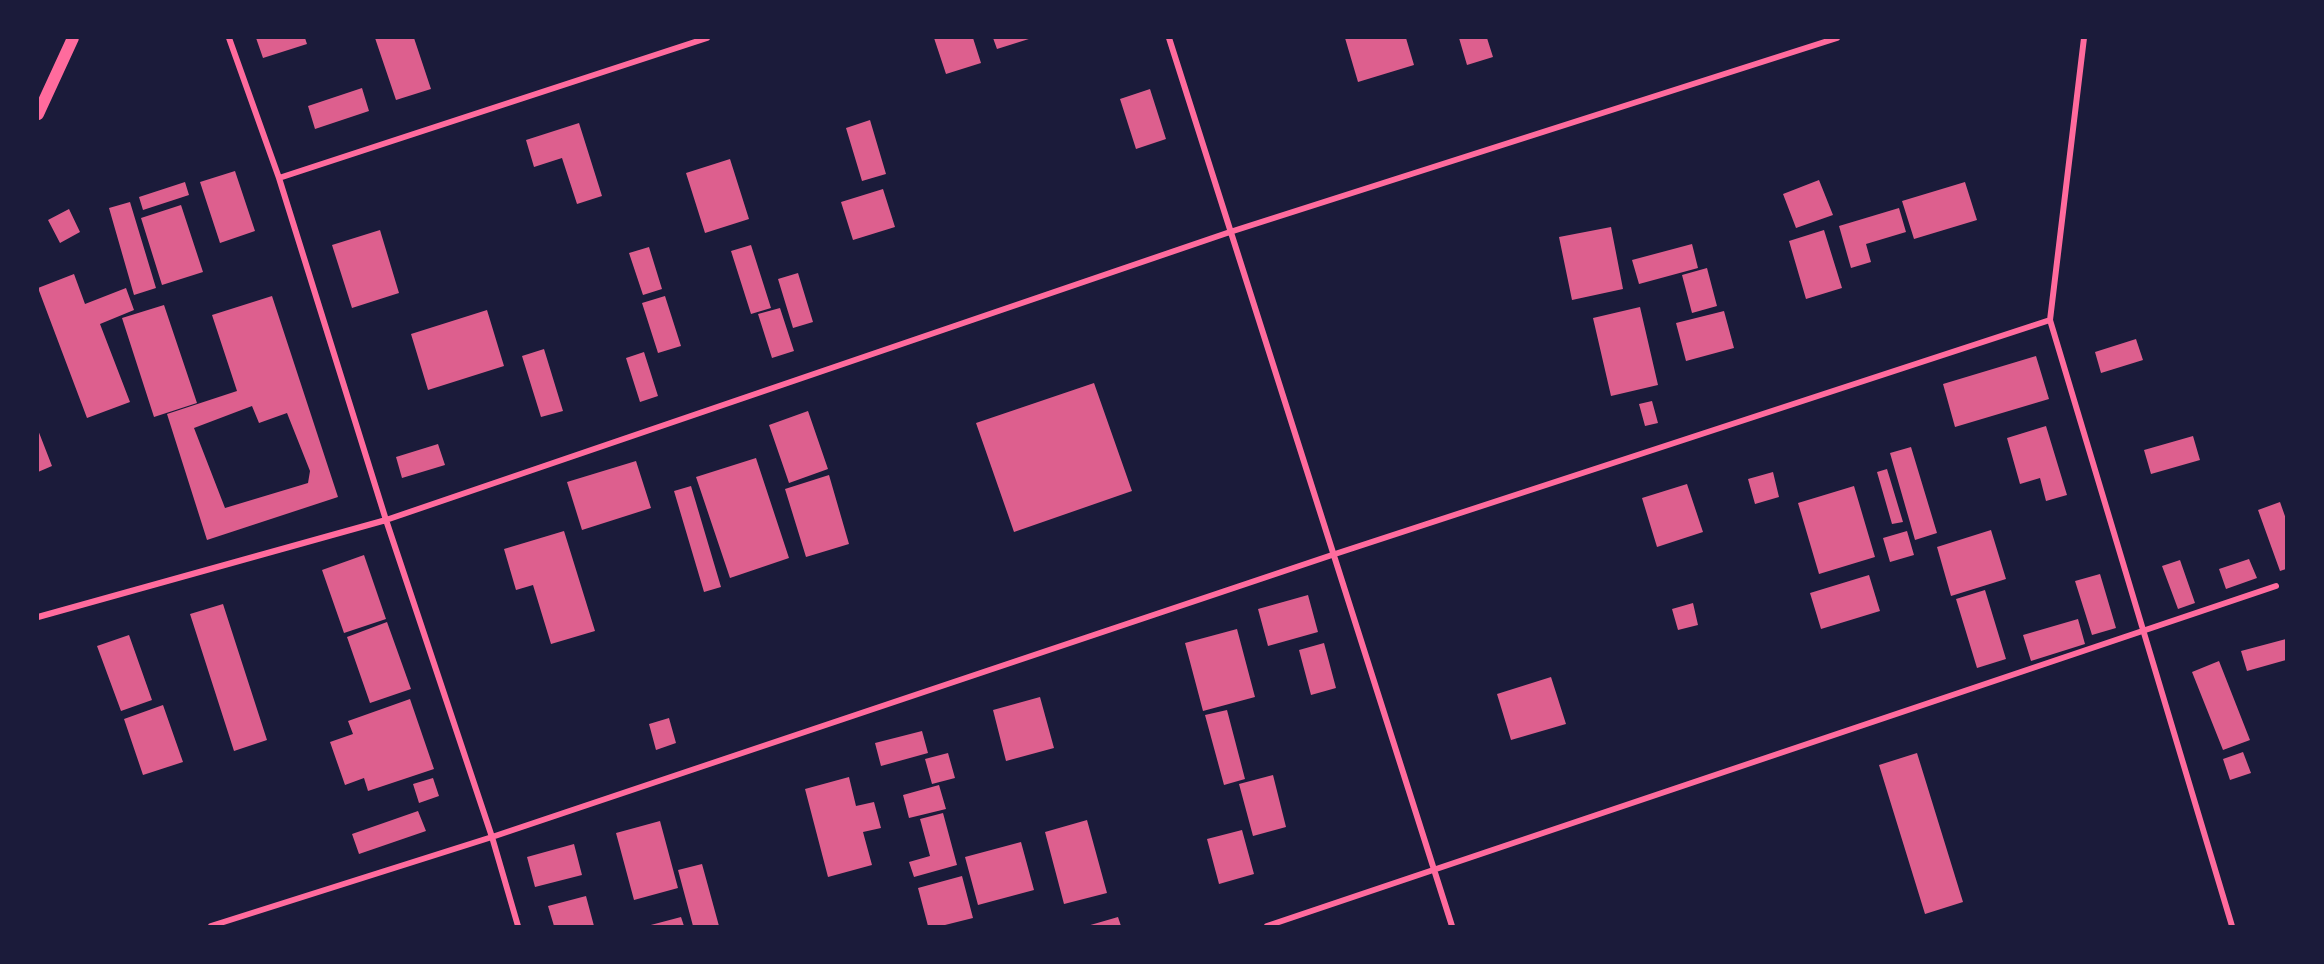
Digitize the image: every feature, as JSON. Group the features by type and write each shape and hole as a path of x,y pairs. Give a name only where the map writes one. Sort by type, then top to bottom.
{"main road":[{"path":"38,114 73,38"}],"street":[{"path":"229,38 279,178 386,520 492,837 518,927"},
{"path":"279,178 707,38"},
{"path":"1169,38 1452,927"},
{"path":"38,617 386,520 1230,232 1837,38"},
{"path":"2084,38 2050,320 2232,927"},
{"path":"210,927 492,837 1335,554 2050,320"},
{"path":"1267,927 2276,585"}],"building":[{"path":"256,38 305,38 307,44 263,58"},
{"path":"375,38 414,38 431,89 396,100"},
{"path":"934,38 973,38 981,63 946,74"},
{"path":"993,38 1032,38 997,49"},
{"path":"1345,38 1406,38 1414,65 1358,82"},
{"path":"1459,38 1487,38 1493,57 1467,65"},
{"path":"362,88 369,111 315,129 308,106"},
{"path":"1150,89 1166,139 1136,149 1120,99"},
{"path":"870,120 886,174 862,181 846,128"},
{"path":"579,123 602,196 577,204 562,158 534,167 526,140"},
{"path":"730,159 749,219 705,233 686,173"},
{"path":"235,171 255,231 220,243 200,182"},
{"path":"1819,180 1833,215 1796,228 1783,194"},
{"path":"185,182 189,195 143,210 139,197"},
{"path":"1965,182 1977,220 1914,239 1902,201"},
{"path":"883,189 895,227 853,240 841,202"},
{"path":"130,202 156,288 134,295 109,208"},
{"path":"181,205 203,272 162,285 141,218"},
{"path":"1899,208 1906,232 1866,244 1871,262 1851,268 1839,226"},
{"path":"69,209 80,232 60,243 48,220"},
{"path":"1611,227 1623,289 1572,300 1559,237"},
{"path":"380,230 399,293 352,308 332,245"},
{"path":"1824,230 1842,288 1806,299 1789,241"},
{"path":"1692,244 1698,268 1639,284 1632,260"},
{"path":"751,245 771,308 751,314 731,251"},
{"path":"649,247 662,289 643,295 629,253"},
{"path":"1707,268 1717,306 1692,313 1682,275"},
{"path":"798,273 813,322 793,328 778,279"},
{"path":"74,274 85,304 126,288 134,310 100,324 130,402 87,418 38,288"},
{"path":"272,296 338,497 207,540 167,414 237,391 212,315","holes":["252,406 259,423 287,413 310,471 308,483 225,508 194,428"]},
{"path":"665,296 681,346 658,353 642,303"},
{"path":"164,305 197,403 154,417 122,318"},
{"path":"1640,307 1658,385 1611,396 1593,318"},
{"path":"780,308 794,351 772,358 758,314"},
{"path":"487,310 504,366 428,390 411,334"},
{"path":"1724,311 1734,348 1686,361 1676,323"},
{"path":"2136,339 2143,360 2101,373 2095,352"},
{"path":"544,349 563,411 541,417 522,356"},
{"path":"644,352 658,396 640,402 626,358"},
{"path":"2036,356 2049,399 1955,427 1943,384"},
{"path":"1094,383 1132,491 1014,532 976,423"},
{"path":"1652,401 1658,423 1645,426 1639,404"},
{"path":"808,411 828,469 789,483 769,425"},
{"path":"2046,426 2067,495 2046,501 2040,478 2020,484 2007,438"},
{"path":"38,430 52,466 38,472"},
{"path":"2193,436 2200,460 2151,474 2144,450"},
{"path":"438,444 445,465 402,478 396,457"},
{"path":"1911,447 1937,533 1915,540 1890,453"},
{"path":"756,458 789,558 730,578 696,477"},
{"path":"636,461 651,508 582,530 567,482"},
{"path":"1887,469 1903,522 1892,524 1877,472"},
{"path":"1773,472 1779,497 1755,504 1748,479"},
{"path":"829,475 849,544 806,557 785,489"},
{"path":"1687,484 1703,532 1657,547 1642,498"},
{"path":"691,486 721,587 704,592 674,491"},
{"path":"1854,486 1875,557 1819,574 1798,503"},
{"path":"2280,502 2286,519 2286,569 2280,571 2258,510"},
{"path":"1991,530 2006,579 1951,596 1937,547"},
{"path":"564,531 595,631 551,644 533,585 516,590 504,549"},
{"path":"1907,531 1914,555 1890,562 1883,538"},
{"path":"364,555 386,619 344,633 322,570"},
{"path":"2249,559 2257,578 2226,589 2219,569"},
{"path":"2180,560 2195,603 2178,609 2162,566"},
{"path":"2100,574 2116,628 2092,635 2075,581"},
{"path":"1869,575 1880,611 1821,629 1810,593"},
{"path":"1985,590 2006,659 1977,668 1956,599"},
{"path":"1308,595 1318,632 1268,646 1258,609"},
{"path":"1693,603 1698,625 1678,630 1672,609"},
{"path":"223,604 267,740 234,751 190,614"},
{"path":"2078,619 2085,644 2031,661 2023,635"},
{"path":"387,622 411,689 370,703 347,637"},
{"path":"1237,629 1255,697 1203,711 1185,643"},
{"path":"129,635 152,700 121,711 97,646"},
{"path":"2286,639 2286,660 2247,671 2241,651"},
{"path":"1324,643 1336,688 1311,695 1299,650"},
{"path":"2219,661 2250,740 2223,750 2192,672"},
{"path":"1551,677 1566,724 1511,740 1497,694"},
{"path":"1040,697 1054,748 1006,761 993,710"},
{"path":"410,699 434,769 368,791 364,778 345,785 330,742 353,734 348,721"},
{"path":"163,705 183,762 143,775 124,719"},
{"path":"1227,710 1245,779 1224,785 1205,715"},
{"path":"669,718 676,743 656,750 649,724"},
{"path":"922,731 928,753 881,766 875,743"},
{"path":"2243,752 2251,773 2230,780 2223,759"},
{"path":"948,753 955,778 932,784 925,759"},
{"path":"1917,753 1963,902 1925,914 1879,765"},
{"path":"1273,775 1286,827 1253,836 1239,784"},
{"path":"849,777 856,806 874,802 881,828 863,832 872,865 828,877 805,789"},
{"path":"433,778 439,796 419,803 413,784"},
{"path":"939,785 946,809 909,818 903,795"},
{"path":"418,811 426,831 359,854 352,834"},
{"path":"943,813 957,865 914,877 909,862 930,856 920,819"},
{"path":"1087,820 1107,893 1064,904 1045,832"},
{"path":"660,821 678,888 634,900 616,833"},
{"path":"1242,830 1254,874 1219,884 1207,839"},
{"path":"1021,842 1034,890 978,905 965,857"},
{"path":"574,844 582,875 535,887 527,857"},
{"path":"702,864 719,926 693,926 678,870"},
{"path":"962,876 973,918 941,926 928,926 918,888"},
{"path":"586,896 594,926 554,926 548,906"},
{"path":"681,917 684,926 647,926"},
{"path":"1118,917 1121,926 1087,926"}]}
